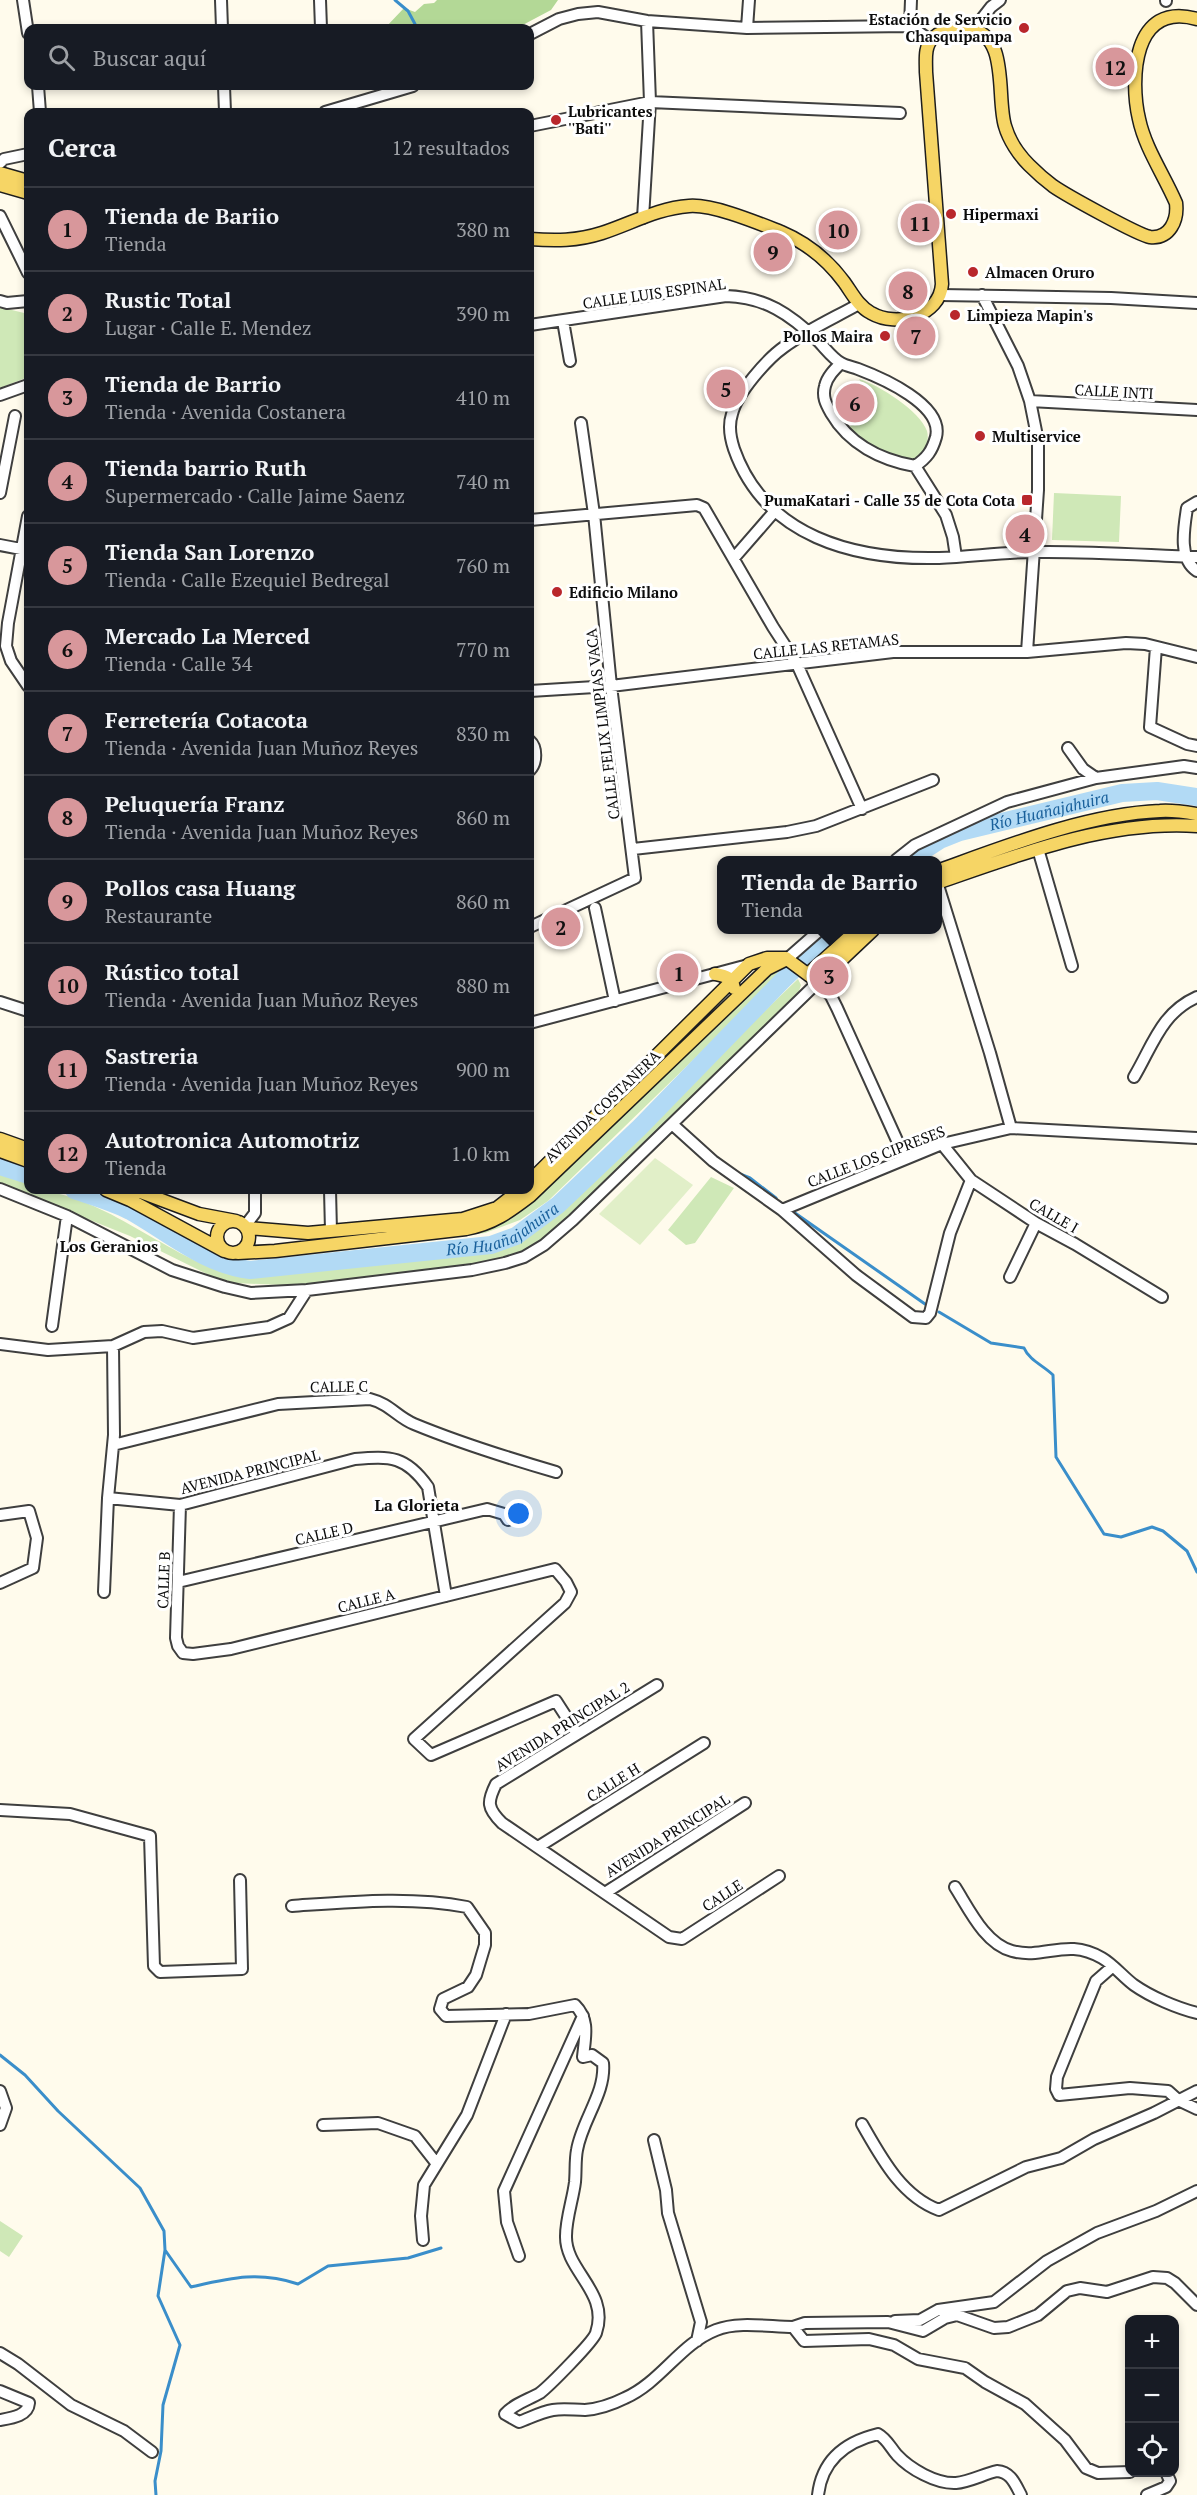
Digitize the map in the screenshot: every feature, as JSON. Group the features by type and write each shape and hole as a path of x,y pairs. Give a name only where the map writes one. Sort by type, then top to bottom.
{"main road":[{"path":"1162,2 1178,3 1197,19"},
{"path":"534,239 558,242 574,239 600,233 669,209 691,206 749,220 802,242 818,253 843,281 859,304 871,314 902,319 920,315 934,306 941,295 941,262 926,72 927,47 930,40 949,30 973,30 981,33 994,45 1005,127 1028,165 1053,186 1140,234 1158,236 1167,232 1174,225 1178,215 1173,196 1142,132 1136,104 1135,64 1139,39 1146,17"},
{"path":"0,173 24,180"},
{"path":"0,185 24,192"},
{"path":"942,869 1039,835 1112,818 1162,810 1197,814"},
{"path":"942,881 1038,849 1147,825 1197,826"},
{"name":"AVENIDA COSTANERA","path":"803,970 852,934"},
{"name":"AVENIDA COSTANERA","path":"534,1192 767,969 803,970 866,934"},
{"path":"749,964 767,958 803,970"},
{"name":"AVENIDA COSTANERA","path":"534,1177 749,964"},
{"path":"715,974 728,977 733,981 737,998"},
{"path":"0,1139 24,1148"},
{"path":"0,1151 24,1160"},
{"path":"115,1194 224,1251 238,1253 249,1243 243,1225"},
{"path":"146,1194 199,1214 243,1225"},
{"path":"224,1251 218,1244 218,1232 226,1223 308,1233 331,1231 479,1216 497,1208 515,1194"},
{"name":"AVENIDA COSTANERA","path":"238,1253 275,1251 466,1229 491,1223 504,1217 532,1194"}],"street":[{"path":"23,0 27,24"},
{"path":"222,0 222,24"},
{"path":"320,0 321,24"},
{"path":"747,28 749,0"},
{"path":"910,26 911,0"},
{"path":"973,30 991,7 1000,0"},
{"path":"534,32 578,14 614,13 647,21 747,28 910,26 930,40"},
{"path":"643,218 650,102 647,21"},
{"path":"38,90 40,108"},
{"path":"224,90 225,108"},
{"path":"339,108 399,90"},
{"path":"534,125 650,102 900,113"},
{"path":"0,163 4,159 24,155"},
{"path":"0,216 24,265"},
{"path":"941,295 1111,298 1197,303"},
{"path":"982,295 1018,366 1038,441 1040,469 1027,652"},
{"name":"CALLE LUIS ESPINAL","path":"534,325 709,298 745,297 766,302 808,332 841,363"},
{"path":"0,301 7,303 24,301"},
{"path":"859,304 782,348 740,395 732,411 730,439 736,454 748,481 774,512 832,544 876,555 956,557 1033,552 1197,557"},
{"path":"563,321 570,361"},
{"path":"915,466 928,457 937,433 934,420 929,413 915,400 887,382 841,363 828,379 824,394 827,406 841,430 881,457 915,466 946,515 956,557"},
{"path":"0,395 24,386"},
{"name":"CALLE INTI","path":"1029,401 1197,410"},
{"path":"0,493 15,416"},
{"name":"CALLE FELIX LIMPIAS VACA","path":"534,925 635,878 611,686 594,514 581,423"},
{"path":"1197,502 1186,508 1185,557 1190,567 1197,571"},
{"path":"534,520 697,505 704,508 772,627 797,664 862,809"},
{"path":"734,558 774,512"},
{"path":"0,545 24,550"},
{"path":"24,555 6,646 11,662 24,680"},
{"name":"CALLE LAS RETAMAS","path":"534,691 611,686 893,651 1027,652 1126,643 1156,647 1197,657"},
{"path":"1156,647 1150,728 1197,746"},
{"path":"534,746 534,763"},
{"path":"1068,748 1083,769 1096,778"},
{"path":"902,856 915,845 1007,802 1096,778 1184,766 1197,768"},
{"path":"633,849 787,832 816,826 933,780"},
{"path":"1038,849 1072,966"},
{"path":"942,899 1011,1128"},
{"path":"595,908 615,1001"},
{"path":"0,1192 67,1216 172,1270 251,1293 307,1290 472,1270 524,1257 544,1245 573,1220 672,1124 803,970 818,934"},
{"path":"534,1022 749,964"},
{"path":"803,970 831,996 905,1158"},
{"path":"1134,1077 1172,1012 1197,996"},
{"path":"0,1002 24,1010"},
{"path":"672,1124 721,1166 782,1210 856,1275 913,1317 926,1318 930,1313 950,1233 970,1180"},
{"name":"CALLE LOS CIPRESES","path":"782,1210 942,1144 1011,1128 1197,1138"},
{"name":"CALLE I","path":"942,1144 970,1180 1036,1223 1162,1297"},
{"path":"243,1225 255,1213 255,1194"},
{"path":"330,1194 331,1231"},
{"path":"52,1326 67,1216"},
{"path":"1010,1277 1036,1223"},
{"path":"0,1344 48,1350 113,1346 144,1332 162,1331 193,1338 269,1327 289,1318 307,1290"},
{"path":"104,1592 113,1445 113,1346"},
{"name":"CALLE C","path":"113,1445 278,1404 370,1399 384,1403 411,1422 489,1452 556,1472"},
{"name":"AVENIDA PRINCIPAL","path":"108,1498 180,1505 355,1459 383,1457 406,1462 419,1474 428,1487 446,1596"},
{"name":"CALLE B","path":"180,1505 176,1638 183,1653"},
{"name":"CALLE D","path":"178,1582 487,1509 504,1514 508,1520"},
{"path":"0,1515 29,1511 38,1538 33,1568 0,1583"},
{"name":"CALLE A","path":"183,1653 193,1654 231,1649 555,1569 571,1592 565,1602 414,1739 431,1755 556,1701 576,1732"},
{"name":"AVENIDA PRINCIPAL 2","path":"489,1798 496,1784 576,1732 657,1685"},
{"name":"CALLE H","path":"538,1847 704,1743"},
{"name":"AVENIDA PRINCIPAL","path":"489,1798 492,1813 502,1823 669,1937 682,1939"},
{"name":"AVENIDA PRINCIPAL","path":"605,1893 745,1803"},
{"path":"0,1810 70,1814 150,1836 154,1966 160,1972 242,1969 240,1880"},
{"name":"CALLE","path":"682,1939 779,1876"},
{"path":"954,1887 978,1924 991,1938 1012,1952 1078,1948 1103,1958 1135,1985 1197,2013"},
{"path":"292,1906 401,1901 447,1903 467,1907 485,1933 485,1946 476,1976 468,1987 443,1999 440,2009 446,2016 529,2014 575,2005 584,2016 587,2026 583,2057 592,2055 603,2063 604,2076 577,2150 566,2237 571,2258 584,2275 594,2296 599,2318 596,2336 555,2380 539,2393 510,2408 505,2414 519,2422 548,2411 592,2409 625,2398 659,2377 672,2361 697,2342 716,2330 730,2326 793,2327 805,2323 920,2320 938,2310 994,2302 1047,2261 1097,2233 1156,2211 1197,2191"},
{"path":"1113,1966 1096,1981 1057,2077 1056,2089 1059,2094 1130,2088 1168,2091 1178,2100 1197,2109"},
{"path":"423,2240 421,2216 424,2185 466,2115 506,2014"},
{"path":"519,2256 507,2222 504,2191 584,2016"},
{"path":"0,2091 6,2108 0,2125"},
{"path":"862,2124 892,2174 924,2204 939,2210 1026,2167 1067,2155 1094,2139 1197,2091"},
{"path":"323,2126 378,2123 415,2136 437,2164"},
{"path":"654,2140 666,2190 668,2213 701,2322 697,2342"},
{"path":"888,2322 922,2331 945,2318 957,2315 994,2328 1008,2327 1038,2315 1067,2291 1080,2288 1107,2292 1153,2277 1167,2278 1175,2283 1197,2306"},
{"path":"793,2327 804,2341 869,2339 894,2345 918,2359 965,2368 1033,2410 1065,2440 1077,2460 1086,2468 1098,2473 1125,2472"},
{"path":"0,2353 71,2405 124,2431 152,2452"},
{"path":"0,2391 29,2403 26,2412 0,2420"},
{"path":"818,2495 819,2483 826,2467 835,2455 856,2441 878,2434 888,2442 896,2455 926,2475 957,2483 1003,2471 1009,2475 1021,2495"},
{"path":"1148,2495 1166,2487 1170,2481 1169,2477"}],"green space":[{"path":"437,0 558,0 551,10 525,24 389,24 404,8 415,12 424,4 434,3"},
{"path":"0,307 24,313 24,379 0,388"},
{"path":"859,379 898,400 923,423 928,437 925,448 918,457 902,462 887,457 849,427 876,409"},
{"path":"1054,493 1121,496 1119,542 1052,540"},
{"path":"788,956 797,959 548,1201 520,1220 485,1233 425,1241 426,1233 505,1219"},
{"path":"798,979 801,985 799,991 554,1236 532,1251 497,1263 304,1286 235,1283 215,1278 130,1236 25,1194 59,1194 76,1199 123,1221 168,1247 219,1270 263,1276 486,1251 515,1240 542,1224"},
{"path":"655,1158 693,1185 640,1245 599,1214"},
{"path":"0,1171 24,1180 24,1194 0,1184"},
{"path":"711,1177 734,1188 695,1243 686,1245 668,1230"},
{"path":"0,2221 23,2236 9,2257 0,2251"}],"waterway":[{"path":"395,0 408,11 415,24"},
{"name":"Río Huañajahuira","path":"915,856 940,840 960,832 1122,793 1157,791 1197,797"},
{"name":"Río Huañajahuira","path":"86,1194 130,1211 188,1247 218,1262 250,1270 491,1245 516,1236 558,1205 640,1127 831,934"},
{"name":"Río Huañajahuira","path":"0,1166 24,1174"},
{"path":"740,1174 750,1178 776,1198"},
{"path":"795,1213 925,1304"},
{"path":"939,1312 991,1343 1024,1348 1033,1359 1053,1375 1056,1457 1104,1534 1121,1537 1152,1527 1163,1531 1187,1551 1197,1572"},
{"path":"0,2055 25,2075 58,2111 140,2188 164,2231 165,2250 158,2296 180,2345 163,2405 161,2451 155,2481 156,2495"},
{"path":"165,2250 191,2287 245,2277 270,2278 298,2284 328,2266 408,2258 441,2248"}],"place":[{"name":"Estación de Servicio Chasquipampa","path":"1024,28"},
{"name":"Autotronica Automotriz","path":"1115,67"},
{"name":"Lubricantes ''Bati''","path":"556,120"},
{"name":"Hipermaxi","path":"951,214"},
{"name":"Sastreria","path":"920,223"},
{"name":"Rústico total","path":"838,230"},
{"name":"Pollos casa Huang","path":"773,252"},
{"name":"Almacen Oruro","path":"973,272"},
{"name":"Peluquería Franz","path":"908,291"},
{"name":"Limpieza Mapin's","path":"955,315"},
{"name":"Pollos Maira","path":"885,336"},
{"name":"Ferretería Cotacota","path":"916,336"},
{"name":"Tienda San Lorenzo","path":"726,389"},
{"name":"Mercado La Merced","path":"855,403"},
{"name":"Multiservice","path":"980,436"},
{"name":"PumaKatari - Calle 35 de Cota Cota","path":"1027,500"},
{"name":"Tienda barrio Ruth","path":"1025,534"},
{"name":"Edificio Milano","path":"557,592"},
{"name":"Rustic Total","path":"561,927"},
{"name":"Tienda de Bariio","path":"679,973"},
{"name":"Tienda de Barrio","path":"829,976"}],"district":[{"name":"Los Geranios","path":"109,1246"},
{"name":"La Glorieta","path":"417,1505"}]}
